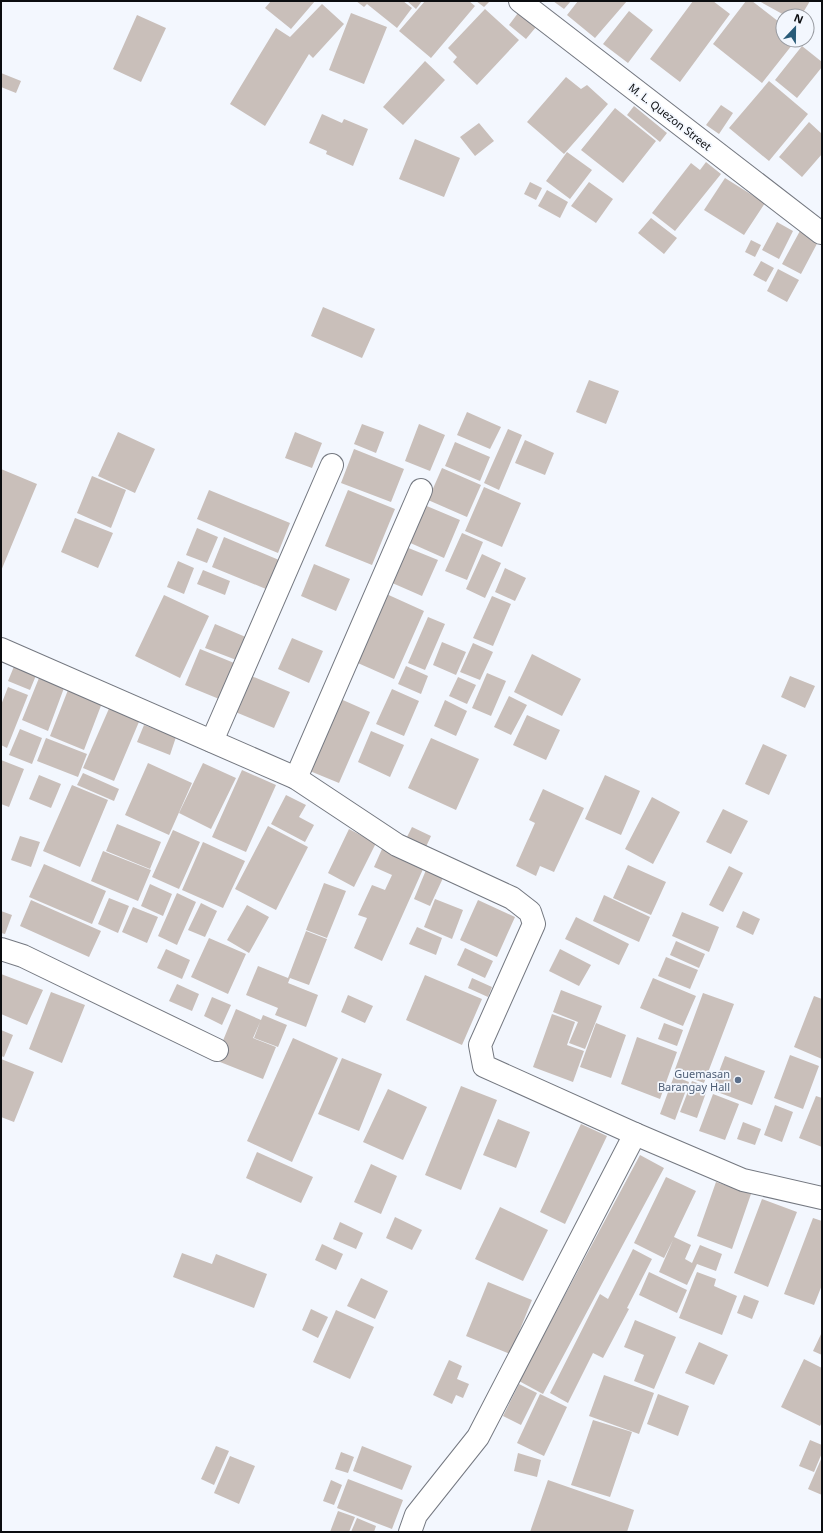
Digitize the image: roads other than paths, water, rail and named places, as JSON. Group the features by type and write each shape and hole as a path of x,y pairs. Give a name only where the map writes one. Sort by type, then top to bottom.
{"street":[{"name":"M. L. Quezon Street","path":"520,1 821,233"},
{"path":"212,741 332,465"},
{"path":"296,778 421,490"},
{"path":"1,649 296,778 397,845 512,898 530,912 534,924 480,1045 484,1066 635,1134 743,1180 822,1198"},
{"path":"1,949 23,956 217,1050"},
{"path":"410,1532 416,1516 478,1437 635,1134"}],"place":[{"name":"Guemasan Barangay Hall","path":"738,1080"}]}
